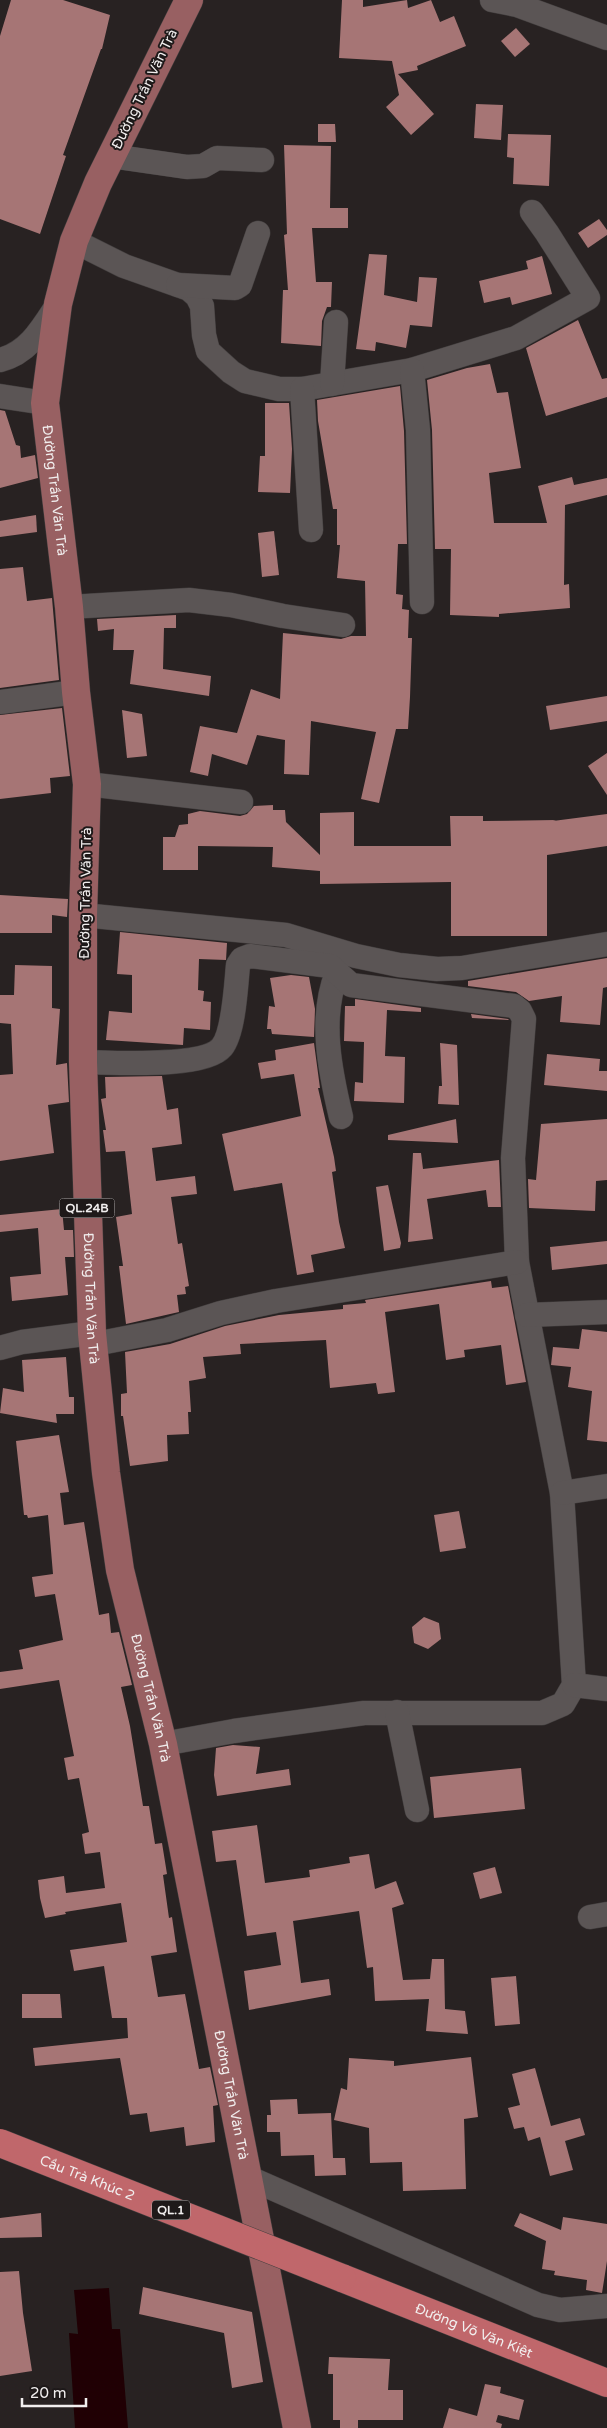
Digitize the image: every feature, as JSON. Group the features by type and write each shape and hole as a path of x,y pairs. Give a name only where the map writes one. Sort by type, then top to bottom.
{"highway":[{"name":"Cầu Trà Khúc 2","path":"0,2143 342,2278"},
{"name":"Đường Võ Văn Kiệt","path":"342,2278 607,2383"}],"main road":[{"name":"Đường Trần Văn Trà","path":"189,0 111,156 74,241 58,304 45,403 69,607 76,692 87,784 83,915 83,1062 98,1410 120,1570 163,1744 297,2428"}],"street":[{"path":"492,0 517,5 607,38"},
{"path":"111,156 187,167 202,166 217,158 262,160"},
{"path":"74,241 124,266 178,285 197,296 202,306 204,335 208,351 216,360 245,381 279,389 302,389 412,370 516,338 588,298 532,212"},
{"path":"178,285 235,288 240,285 258,233"},
{"path":"0,360 8,358 28,347 58,304"},
{"path":"332,384 336,322"},
{"path":"412,370 418,430 422,602"},
{"path":"302,389 311,530"},
{"path":"0,396 45,403"},
{"path":"69,607 189,600 231,605 283,616 343,625"},
{"path":"0,702 76,692"},
{"path":"87,784 241,802"},
{"path":"83,915 286,935 356,956 398,965 437,970 462,968 607,944"},
{"path":"83,1062 170,1062 206,1056 222,1048 228,1034 238,965 242,959 250,956 330,966 351,985 514,1006 520,1011 524,1019 514,1158 517,1262 562,1493 574,1685 562,1704 542,1713 364,1713 234,1731 163,1744"},
{"path":"337,973 329,992 327,1007 331,1074 341,1117"},
{"path":"0,1348 22,1342 94,1339 167,1330 221,1313 276,1301 517,1262"},
{"path":"527,1315 607,1312"},
{"path":"562,1493 607,1486"},
{"path":"574,1685 607,1690"},
{"path":"398,1712 417,1810"},
{"path":"248,2178 538,2305 560,2310 607,2306"}],"shaded area":[{"path":"109,2288 112,2329 120,2329 128,2428 75,2428 69,2333 78,2334 74,2290"}],"building":[{"path":"11,0 63,0 110,15 102,49 63,155 66,156 40,234 0,219 0,36"},
{"path":"342,0 363,0 363,7 407,0 408,8 431,0 440,22 454,16 466,46 417,66 418,70 398,74 434,114 411,135 386,107 399,95 392,61 339,58"},
{"path":"516,28 530,44 515,57 501,41"},
{"path":"476,104 503,105 501,140 474,138"},
{"path":"318,124 335,124 336,142 318,142"},
{"path":"508,134 551,135 549,186 513,184 514,158 507,157"},
{"path":"284,145 331,146 330,208 348,208 348,228 312,228 316,282 332,282 331,307 327,307 322,321 321,346 281,343 283,290 288,290 284,235 287,234"},
{"path":"599,219 607,230 607,235 588,248 578,233"},
{"path":"369,254 387,255 384,295 417,302 419,277 437,278 432,327 410,325 406,348 376,342 375,351 356,349"},
{"path":"542,256 552,294 512,305 510,297 484,303 479,281 528,269 526,261"},
{"path":"578,320 602,379 607,378 607,397 546,416 526,348"},
{"path":"490,364 497,393 508,392 521,468 489,473 494,523 547,523 538,486 572,477 574,485 607,478 607,495 565,505 564,585 569,584 570,608 499,614 499,617 450,615 451,549 435,549 432,430 427,380 467,368"},
{"path":"400,386 404,431 407,544 398,544 396,594 403,595 402,609 409,610 408,638 412,638 410,697 408,729 396,729 379,803 361,799 376,732 311,721 309,775 284,774 285,740 257,735 247,765 212,754 208,776 190,772 200,726 237,733 251,689 280,699 283,633 341,639 351,636 366,636 365,581 337,578 340,545 337,545 337,509 333,509 318,421 317,400"},
{"path":"265,403 289,403 292,449 290,493 258,492 260,456 265,456"},
{"path":"0,410 5,411 16,445 20,446 21,458 35,455 38,478 0,488"},
{"path":"36,515 37,532 0,537 0,521"},
{"path":"274,531 279,575 262,577 258,533"},
{"path":"23,567 27,601 52,598 59,680 0,688 0,569"},
{"path":"176,615 176,628 164,628 163,669 211,676 209,696 130,684 134,650 113,650 114,629 98,631 97,619"},
{"path":"607,696 607,721 550,730 546,706"},
{"path":"62,708 70,776 50,778 51,793 0,799 0,715"},
{"path":"122,710 142,714 147,756 127,758"},
{"path":"607,753 607,795 588,766"},
{"path":"273,805 273,810 285,810 286,822 320,855 320,813 354,812 354,846 451,846 450,816 483,816 483,821 556,820 553,821 607,814 607,846 547,855 547,936 451,936 451,882 320,884 320,871 272,867 273,847 198,846 198,870 163,870 163,837 175,837 179,825 188,824 188,814 200,811 240,816 247,814 254,806"},
{"path":"0,895 68,899 67,917 52,915 52,933 0,933"},
{"path":"120,932 227,943 226,960 199,959 198,990 204,991 203,1001 211,1002 210,1030 184,1028 183,1045 106,1040 109,1011 132,1013 132,975 117,974"},
{"path":"607,958 607,987 603,988 600,1025 560,1022 562,996 529,1001 516,992 468,986 468,981"},
{"path":"15,965 52,966 52,1008 60,1009 56,1065 67,1063 69,1102 48,1105 54,1153 0,1161 0,1075 13,1074 11,1024 0,1023 0,995 14,995"},
{"path":"291,975 309,977 315,1009 314,1037 272,1034 271,1029 267,1029 269,1006 275,1007 270,978"},
{"path":"355,999 421,1008 421,1012 387,1010 385,1056 405,1057 404,1103 354,1101 355,1082 363,1083 364,1042 344,1041 345,1006 355,1006"},
{"path":"471,1014 508,1019 509,1020 472,1018"},
{"path":"314,1043 320,1088 318,1088 334,1157 336,1171 332,1172 339,1222 345,1248 311,1255 314,1272 297,1275 282,1183 234,1191 222,1134 301,1116 294,1074 261,1079 258,1063 276,1060 275,1050"},
{"path":"440,1043 457,1045 459,1105 438,1104 439,1086 442,1086"},
{"path":"547,1054 600,1059 599,1071 607,1071 607,1091 544,1085"},
{"path":"162,1076 167,1110 178,1108 182,1144 152,1148 156,1181 195,1176 197,1194 171,1197 178,1244 182,1243 189,1286 185,1287 186,1294 177,1295 179,1312 126,1324 119,1266 123,1266 116,1217 132,1214 125,1151 106,1152 103,1130 106,1130 101,1099 106,1098 105,1077"},
{"path":"456,1119 458,1143 388,1140 388,1135"},
{"path":"607,1119 607,1180 596,1181 595,1211 529,1208 528,1179 536,1180 541,1124"},
{"path":"413,1153 421,1153 423,1169 499,1160 501,1207 488,1207 486,1190 427,1199 433,1239 408,1242"},
{"path":"388,1185 401,1243 400,1248 384,1251 376,1187"},
{"path":"62,1209 64,1230 73,1230 74,1257 65,1257 68,1295 12,1301 10,1277 41,1274 38,1228 0,1232 0,1215"},
{"path":"607,1241 607,1264 552,1270 550,1247"},
{"path":"491,1281 492,1288 508,1286 526,1382 506,1385 501,1345 464,1350 465,1357 446,1360 439,1304 385,1312 395,1392 378,1394 376,1383 330,1388 326,1340 240,1344 241,1354 203,1357 206,1378 189,1381 191,1412 188,1412 189,1434 167,1435 168,1461 130,1466 123,1416 121,1416 121,1394 127,1393 125,1352 170,1344 225,1326 279,1315 343,1309 343,1305 366,1303 365,1300"},
{"path":"582,1329 607,1332 607,1442 587,1440 592,1391 568,1387 571,1367 551,1365 553,1347 579,1349"},
{"path":"66,1357 69,1397 74,1397 74,1414 56,1414 57,1423 0,1413 3,1388 24,1392 22,1360"},
{"path":"59,1435 69,1492 60,1493 64,1525 84,1522 99,1615 109,1613 111,1633 119,1632 132,1685 121,1687 130,1726 143,1806 149,1806 155,1844 162,1843 167,1874 163,1875 169,1918 172,1917 177,1952 151,1956 158,1997 185,1994 199,2069 210,2067 218,2105 213,2106 215,2142 186,2146 184,2127 150,2132 147,2113 130,2115 120,2058 35,2066 33,2048 128,2038 127,2018 112,2018 104,1966 74,1971 70,1950 127,1942 121,1903 65,1912 66,1914 45,1918 40,1898 38,1880 64,1876 66,1893 105,1888 100,1852 85,1854 82,1834 89,1832 79,1778 68,1780 64,1758 74,1756 59,1680 0,1689 0,1672 23,1669 19,1650 63,1640 55,1594 35,1597 32,1577 53,1574 48,1515 28,1518 27,1515 24,1515 16,1441"},
{"path":"459,1511 466,1548 440,1552 434,1515"},
{"path":"424,1617 439,1623 441,1639 428,1649 414,1643 412,1627"},
{"path":"233,1745 260,1747 256,1774 289,1769 291,1785 217,1796 214,1775 216,1748"},
{"path":"521,1768 525,1809 434,1818 430,1777"},
{"path":"257,1825 265,1883 310,1877 309,1870 350,1863 349,1857 369,1854 375,1889 396,1881 404,1904 392,1908 403,1980 430,1979 432,1959 444,1959 445,2009 465,2011 468,2034 426,2031 429,1999 375,2001 373,1967 367,1968 359,1911 293,1921 301,1983 329,1979 331,1995 249,2010 244,1971 281,1965 276,1932 247,1936 236,1860 216,1862 212,1831"},
{"path":"495,1867 502,1893 480,1899 473,1873"},
{"path":"516,1976 520,2024 495,2026 491,1978"},
{"path":"22,1994 60,1994 62,2018 22,2018"},
{"path":"471,2057 478,2117 464,2119 466,2189 403,2191 402,2162 370,2163 369,2128 334,2120 341,2088 347,2090 349,2058 394,2061 394,2066"},
{"path":"535,2068 551,2126 580,2118 585,2135 565,2141 573,2170 550,2176 540,2137 528,2141 524,2127 514,2129 508,2108 520,2105 512,2074"},
{"path":"297,2099 298,2114 331,2113 333,2158 345,2158 346,2175 315,2176 314,2155 281,2156 280,2132 267,2132 267,2115 271,2115 270,2100"},
{"path":"41,2213 42,2237 0,2238 0,2218"},
{"path":"520,2213 561,2230 563,2217 607,2224 607,2261 602,2293 586,2290 587,2280 554,2275 555,2271 542,2269 546,2241 514,2226"},
{"path":"19,2271 32,2371 0,2376 0,2272"},
{"path":"143,2287 252,2312 263,2382 232,2388 224,2333 139,2314"},
{"path":"329,2357 390,2359 388,2390 403,2390 403,2420 358,2420 358,2428 340,2428 340,2420 333,2420 333,2374 328,2374"},
{"path":"485,2384 501,2387 500,2393 524,2400 519,2420 498,2415 496,2422 502,2424 501,2428 443,2428 449,2408 477,2416"}]}
